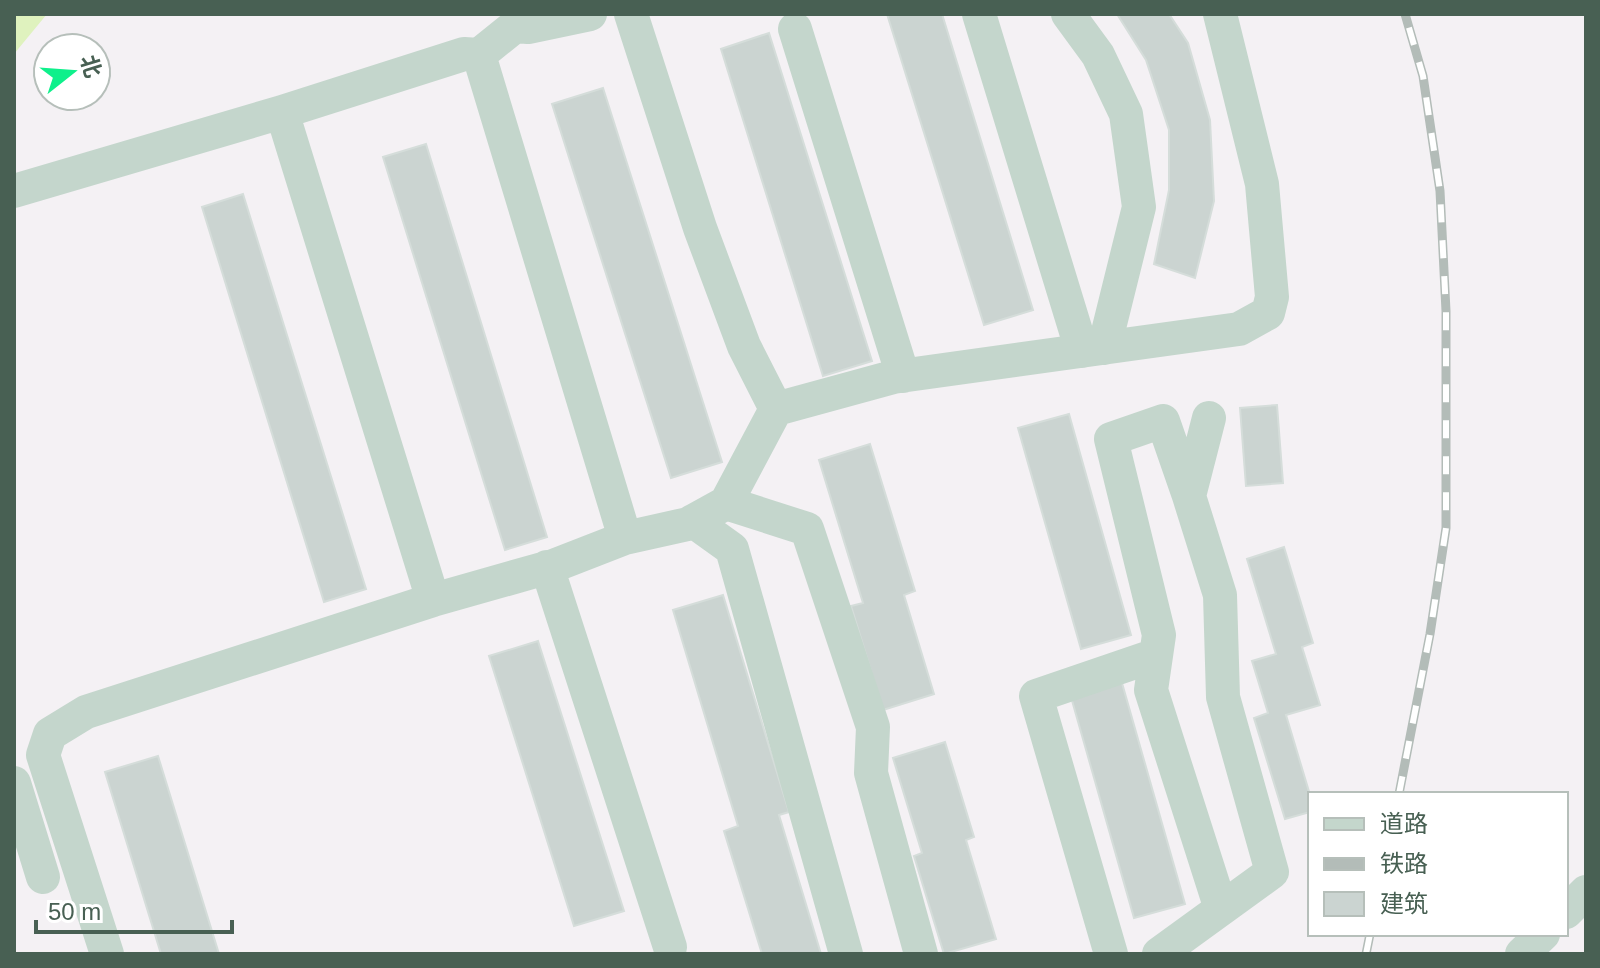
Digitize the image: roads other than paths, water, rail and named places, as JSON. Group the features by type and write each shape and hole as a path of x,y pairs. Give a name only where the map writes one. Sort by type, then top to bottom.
{"street":[{"path":"14,191 282,112 464,54 479,55 513,20 528,27 590,14"},
{"path":"631,14 705,243 744,346 776,409"},
{"path":"979,14 1093,350"},
{"path":"1068,14 1098,55 1126,114 1139,207 1093,350"},
{"path":"107,954 43,755 50,734 86,712 433,600 547,567 625,538 688,524 726,503 776,409 903,376 1239,329 1268,313 1272,297 1262,184 1220,14"},
{"path":"795,29 903,376"},
{"path":"479,55 625,538"},
{"path":"282,112 433,600"},
{"path":"1189,496 1209,418"},
{"path":"1159,954 1272,872 1223,697 1220,595 1163,421 1111,439 1159,635 1151,690 1221,909"},
{"path":"726,503 807,529 873,727 871,773 921,954"},
{"path":"693,521 732,549 846,954"},
{"path":"547,567 670,947"},
{"path":"1111,954 1036,696 1156,655"},
{"path":"14,783 43,877"},
{"path":"1568,910 1586,892"},
{"path":"1522,954 1541,936"}],"railway":[{"path":"1399,792 1430,634 1446,528 1446,311 1440,191 1423,76 1405,14"},
{"path":"1366,954 1370,936"}]}
